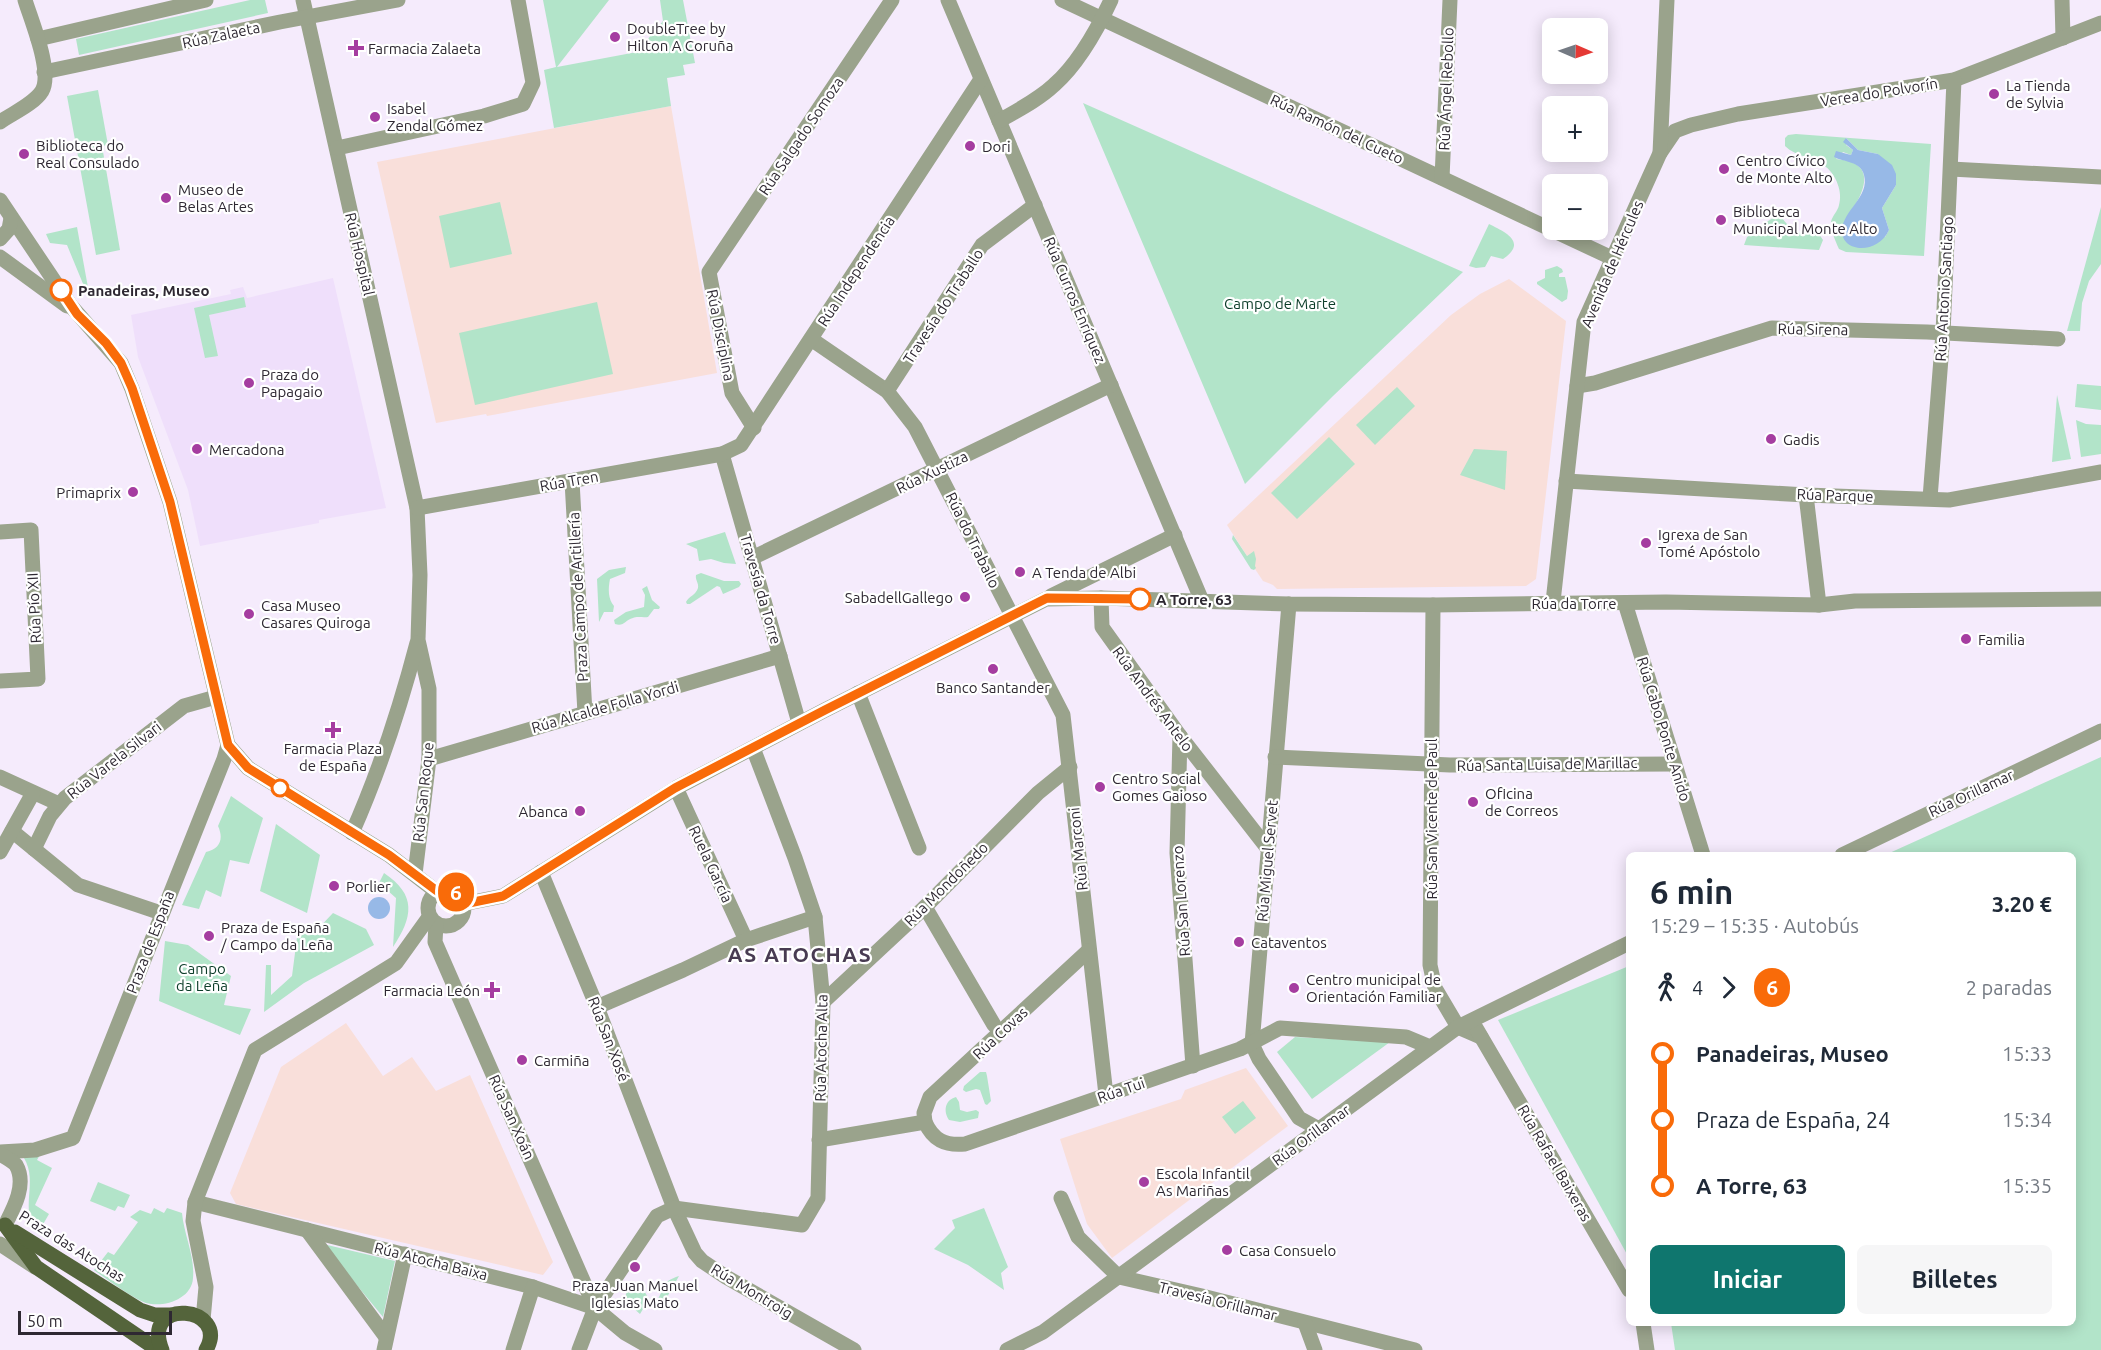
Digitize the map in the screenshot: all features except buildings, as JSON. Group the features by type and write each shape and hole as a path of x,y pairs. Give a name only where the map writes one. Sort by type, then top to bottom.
{"main road":[{"name":"Praza das Atochas","path":"2,1223 36,1268 160,1350"},
{"name":"Praza das Atochas","path":"2,1223 140,1311 155,1315 185,1312 203,1320"},
{"name":"Praza das Atochas","path":"160,1350 158,1335 160,1327 171,1315"},
{"path":"203,1320 209,1332 208,1346"}],"street":[{"path":"0,122 37,97 45,82 38,39 25,0"},
{"path":"38,39 206,0"},
{"name":"Rúa Hospital","path":"303,0 417,508"},
{"name":"Rúa Zalaeta","path":"44,72 398,0"},
{"path":"337,148 484,116 523,104 533,83 518,0"},
{"name":"Rúa Salgado Somoza","path":"709,272 892,0"},
{"name":"Rúa Curros Enríquez","path":"948,0 1202,601"},
{"name":"Rúa Ramón del Cueto","path":"1062,0 1612,258"},
{"path":"999,121 1039,97 1072,66 1102,19 1111,0"},
{"name":"Rúa Ángel Rebollo","path":"1442,178 1450,0"},
{"name":"Avenida de Hércules","path":"1553,602 1584,322 1660,153 1667,0"},
{"path":"2062,0 2063,38"},
{"name":"Verea do Polvorín","path":"1660,153 1676,131 1691,125 1738,114 1954,80 2101,22"},
{"name":"Rúa Independencia","path":"722,454 741,445 754,428 981,79"},
{"name":"Rúa Antonio Santiago","path":"1930,498 1942,333 1954,80"},
{"path":"1951,169 2101,177"},
{"path":"0,201 77,314"},
{"name":"Travesía do Traballo","path":"887,391 982,245 1035,205"},
{"path":"0,239 9,230 12,218"},
{"path":"0,257 77,314 106,343 121,363 132,388 170,502 228,745 248,768 352,832 437,891"},
{"name":"Rúa Disciplina","path":"709,272 732,393 754,428"},
{"name":"Rúa Sirena","path":"1577,386 1595,383 1772,328 2058,339"},
{"name":"Rúa do Traballo","path":"811,339 887,391 915,427 1011,616"},
{"name":"Rúa Xustiza","path":"752,558 1111,385"},
{"name":"Rúa Tren","path":"417,508 722,454"},
{"name":"Travesía da Torre","path":"722,454 799,723"},
{"name":"Rúa Parque","path":"1566,481 1806,495 1949,500 2101,472"},
{"name":"Praza Campo de Artillería","path":"572,481 585,713"},
{"path":"1806,495 1819,605"},
{"name":"Rúa San Roque","path":"352,832 367,799 404,695 418,640 420,575 417,508"},
{"name":"Rúa Pío XII","path":"0,532 31,530 38,679 0,681"},
{"name":"Rúa da Torre","path":"464,904 503,896 675,788 858,693 1175,536"},
{"name":"Rúa da Torre","path":"1047,598 1433,605 1553,602 1819,605 1855,601 2101,599"},
{"name":"Rúa Andrés Antelo","path":"1101,598 1102,627 1180,736 1268,849"},
{"name":"Rúa Cabo Ponte Anido","path":"1625,603 1701,852"},
{"name":"Rúa Miguel Servet","path":"1252,1044 1289,604"},
{"name":"Rúa San Vicente de Paul","path":"1433,605 1430,965 1436,988 1465,1024"},
{"name":"Rúa Marconi","path":"1011,616 1063,716 1106,1095"},
{"name":"Rúa San Roque","path":"415,874 429,759 429,689 418,640"},
{"name":"Rúa Alcalde Folla Yordi","path":"429,759 780,656"},
{"path":"858,693 919,848"},
{"name":"Rúa Varela Silvari","path":"34,849 50,816 59,804 183,706 216,697"},
{"name":"Rúa Orillamar","path":"1848,852 2101,731"},
{"name":"Rúa San Lorenzo","path":"1180,736 1177,853 1193,1066"},
{"name":"Praza de España","path":"0,1153 35,1150 73,1138 228,745"},
{"name":"Rúa Atocha Alta","path":"674,1208 802,1225 818,1198 823,1002 815,916 753,748"},
{"name":"Rúa Santa Luisa de Marillac","path":"1275,757 1431,765 1674,764"},
{"name":"Rúa Mondoñedo","path":"823,1002 925,907 1038,793 1070,767"},
{"path":"0,777 59,804"},
{"name":"Ruela García","path":"675,788 746,939"},
{"path":"0,852 33,793"},
{"path":"12,831 78,885 161,913"},
{"name":"Rúa San Xosé","path":"541,872 597,1007 674,1208"},
{"path":"446,889 456,892 464,904 462,918 455,925 445,927 433,921 427,908 430,898 437,891 446,889"},
{"name":"Rúa Covas","path":"925,907 994,1025"},
{"path":"597,1007 746,939 815,916"},
{"path":"203,1320 206,1287 193,1221 195,1202 255,1050 396,963 433,921"},
{"name":"Rúa San Xoán","path":"433,921 438,950 595,1308"},
{"name":"Rúa Orillamar","path":"1007,1350 1043,1332 1430,1047 1465,1024 1626,945"},
{"name":"Rúa Covas","path":"925,1122 924,1113 930,1097 1088,951"},
{"name":"Rúa Rafael Baixeras","path":"1465,1024 1481,1037 1626,1285"},
{"name":"Rúa Tui","path":"925,1122 935,1138 946,1144 965,1144 1193,1066 1252,1044 1280,1029 1406,1037 1430,1047"},
{"path":"1252,1044 1259,1059 1299,1118 1319,1129"},
{"path":"819,1140 925,1122"},
{"path":"0,1153 15,1164 20,1180 16,1204 2,1223"},
{"path":"1061,1198 1078,1237 1119,1277"},
{"name":"Rúa Atocha Baixa","path":"195,1202 533,1287 595,1308 626,1333 655,1350"},
{"path":"579,1350 595,1308 657,1216 674,1208"},
{"name":"Rúa Montroig","path":"674,1208 695,1252 702,1260 754,1294 854,1350"},
{"path":"308,1230 385,1343"},
{"path":"0,1244 36,1268"},
{"path":"385,1343 405,1254"},
{"name":"Travesía Orillamar","path":"1119,1277 1415,1350"},
{"path":"513,1350 533,1287"},
{"path":"1305,1323 1315,1350"},
{"path":"1644,1326 1647,1350"}],"shaded area":[{"path":"671,106 717,373 487,416 486,414 436,423 377,162"},
{"path":"333,278 386,508 200,546 188,490 138,357 131,315 231,294 230,290 243,287 247,298"},
{"path":"1509,279 1566,321 1536,579 1526,586 1277,589 1263,581 1255,569 1253,552 1247,556 1227,525 1451,315 1480,294"},
{"path":"346,1023 383,1076 412,1057 436,1091 470,1075 553,1262 543,1275 236,1204 230,1193 281,1067"},
{"name":"Escola Infantil As Mariñas","path":"1246,1068 1288,1126 1112,1258 1087,1224 1060,1139 1181,1099 1185,1090"}],"green space":[{"path":"250,0 265,0 268,13 79,55 76,39"},
{"path":"543,0 609,0 557,67 637,52 663,21 660,0 683,0 695,63 683,65 685,75 667,78 671,106 554,128 544,70 556,67"},
{"path":"98,90 108,145 102,146 120,250 96,255 67,96"},
{"name":"Campo de Marte","path":"1083,103 1463,272 1245,484"},
{"path":"1796,134 1931,144 1924,256 1846,252 1839,249 1832,232 1831,222 1840,200 1836,179 1830,170 1821,164 1789,150 1785,146 1785,138","holes":["1846,138 1858,150 1878,154 1896,185 1882,208 1889,230 1885,237 1845,220 1862,192 1864,174 1859,167 1850,162 1836,159 1843,152 1851,155 1853,150 1846,145"]},
{"path":"500,202 512,254 450,268 439,216"},
{"path":"2101,207 2101,264 2089,281 2082,303 2080,331 2067,331"},
{"path":"1777,216 1797,232 1806,234 1817,231 1823,240 1819,250 1744,245 1747,237"},
{"path":"1489,224 1507,234 1514,243 1514,247 1503,259 1491,256 1485,267 1469,266"},
{"path":"77,227 89,293 86,291 67,245 50,243 46,234"},
{"path":"1557,266 1562,269 1563,272 1559,274 1559,277 1565,277 1568,291 1567,299 1562,302 1537,284 1545,278 1545,270"},
{"path":"244,297 246,307 209,315 218,356 205,358 194,308"},
{"path":"597,302 613,374 475,405 459,333"},
{"path":"2077,384 2101,386 2101,410 2075,407"},
{"path":"1397,387 1415,406 1375,445 1356,425"},
{"path":"2057,395 2071,459 2052,462"},
{"path":"2076,420 2086,424 2101,425 2101,454 2081,457"},
{"path":"1329,437 1355,464 1297,519 1271,493"},
{"path":"1474,449 1507,451 1505,490 1460,475"},
{"path":"725,532 736,564 711,559 699,561 697,549 686,544"},
{"path":"1233,535 1247,556 1254,551 1256,568 1254,570 1251,569 1232,539"},
{"path":"626,567 625,573 610,579 609,594 614,606 613,612 604,612 599,622 597,579 609,570"},
{"path":"701,573 724,581 739,581 741,584 723,594 717,586 687,604 687,600 698,588 696,575"},
{"path":"647,586 652,600 660,607 659,609 654,609 648,617 635,617 623,624 615,624 614,620 626,612 644,607 645,595 642,589"},
{"path":"2101,757 2101,1350 1675,1350 1671,1326 2076,1326 2076,852 1892,852"},
{"path":"231,796 263,818 249,864 230,860 221,897 206,890 199,909 182,905 206,852 211,851 220,843 221,835 218,826"},
{"path":"276,824 320,855 307,913 260,891"},
{"path":"384,873 395,881 407,898 408,916 393,947 396,898 379,883"},
{"path":"333,913 366,929 374,945 304,983 264,1012 266,965 271,965 271,995 292,976 298,930 312,935"},
{"name":"Campo da Leña","path":"165,941 188,945 231,976 224,1005 251,1009 240,1035 159,1001"},
{"path":"1626,967 1626,1253 1498,1020"},
{"path":"1295,1037 1390,1042 1312,1099 1277,1052"},
{"path":"980,1072 986,1072 987,1076 991,1101 987,1105 980,1090 966,1092 963,1090 964,1086"},
{"path":"956,1097 960,1110 967,1112 976,1110 979,1112 978,1118 960,1122 949,1120 946,1106 952,1098"},
{"path":"1243,1101 1256,1118 1235,1134 1222,1117"},
{"path":"41,1153 37,1160 52,1168 35,1205 49,1214 38,1233 29,1215 30,1177 24,1158"},
{"path":"98,1182 130,1195 124,1208 118,1206 115,1211 90,1201"},
{"path":"154,1208 164,1213 167,1208 182,1213 193,1270 193,1278 188,1291 176,1300 161,1304 141,1301 94,1270 108,1252 114,1255 138,1222 130,1217 140,1210 151,1214"},
{"path":"984,1208 1008,1267 1001,1273 1004,1290 968,1265 934,1249 955,1228 952,1220"},
{"path":"323,1244 395,1261 383,1317"},
{"path":"679,1276 662,1306 652,1301 658,1299 667,1282"},
{"path":"632,1285 633,1289 643,1289 649,1299 640,1314 625,1301 626,1294"}],"water":[{"path":"1846,138 1858,150 1878,154 1892,165 1896,174 1896,185 1882,208 1889,230 1877,244 1869,247 1854,247 1843,238 1843,223 1860,197 1865,183 1864,175 1859,167 1834,157 1836,151 1851,155 1853,150 1843,142"},
{"path":"375,897 383,897 390,904 390,912 383,919 375,919 368,912 368,904"}],"bus line":[{"name":"6","path":"61,290 77,314 106,343 121,363 132,388 170,502 228,745 248,768 389,855 437,891 446,889 456,892 464,904 503,896 675,788 1047,598 1140,599"}],"place":[{"name":"DoubleTree by Hilton A Coruña","path":"615,37"},
{"name":"Farmacia Zalaeta","path":"356,48"},
{"name":"La Tienda de Sylvia","path":"1994,94"},
{"name":"Isabel Zendal Gómez","path":"375,117"},
{"name":"Dori","path":"970,146"},
{"name":"Biblioteca do Real Consulado","path":"24,154"},
{"name":"Centro Cívico de Monte Alto","path":"1724,169"},
{"name":"Museo de Belas Artes","path":"166,198"},
{"name":"Biblioteca Municipal Monte Alto","path":"1721,220"},
{"name":"Panadeiras, Museo","path":"61,290"},
{"name":"Praza do Papagaio","path":"249,383"},
{"name":"Gadis","path":"1771,439"},
{"name":"Mercadona","path":"197,449"},
{"name":"Primaprix","path":"133,492"},
{"name":"Igrexa de San Tomé Apóstolo","path":"1646,543"},
{"name":"A Tenda de Albi","path":"1020,572"},
{"name":"SabadellGallego","path":"965,597"},
{"name":"A Torre, 63","path":"1140,599"},
{"name":"Casa Museo Casares Quiroga","path":"249,614"},
{"name":"Familia","path":"1966,639"},
{"name":"Banco Santander","path":"993,669"},
{"name":"Farmacia Plaza de España","path":"333,730"},
{"name":"Centro Social Gomes Gaioso","path":"1100,787"},
{"name":"Oficina de Correos","path":"1473,802"},
{"name":"Abanca","path":"580,811"},
{"name":"Porlier","path":"334,886"},
{"name":"Praza de España / Campo da Leña","path":"209,936"},
{"name":"Cataventos","path":"1239,942"},
{"name":"Centro municipal de Orientación Familiar","path":"1294,988"},
{"name":"Farmacia León","path":"492,990"},
{"name":"Carmiña","path":"522,1060"},
{"name":"Escola Infantil As Mariñas","path":"1144,1182"},
{"name":"Casa Consuelo","path":"1227,1250"},
{"name":"Praza Juan Manuel Iglesias Mato","path":"635,1267"}],"district":[{"name":"AS ATOCHAS","path":"800,954"}]}
